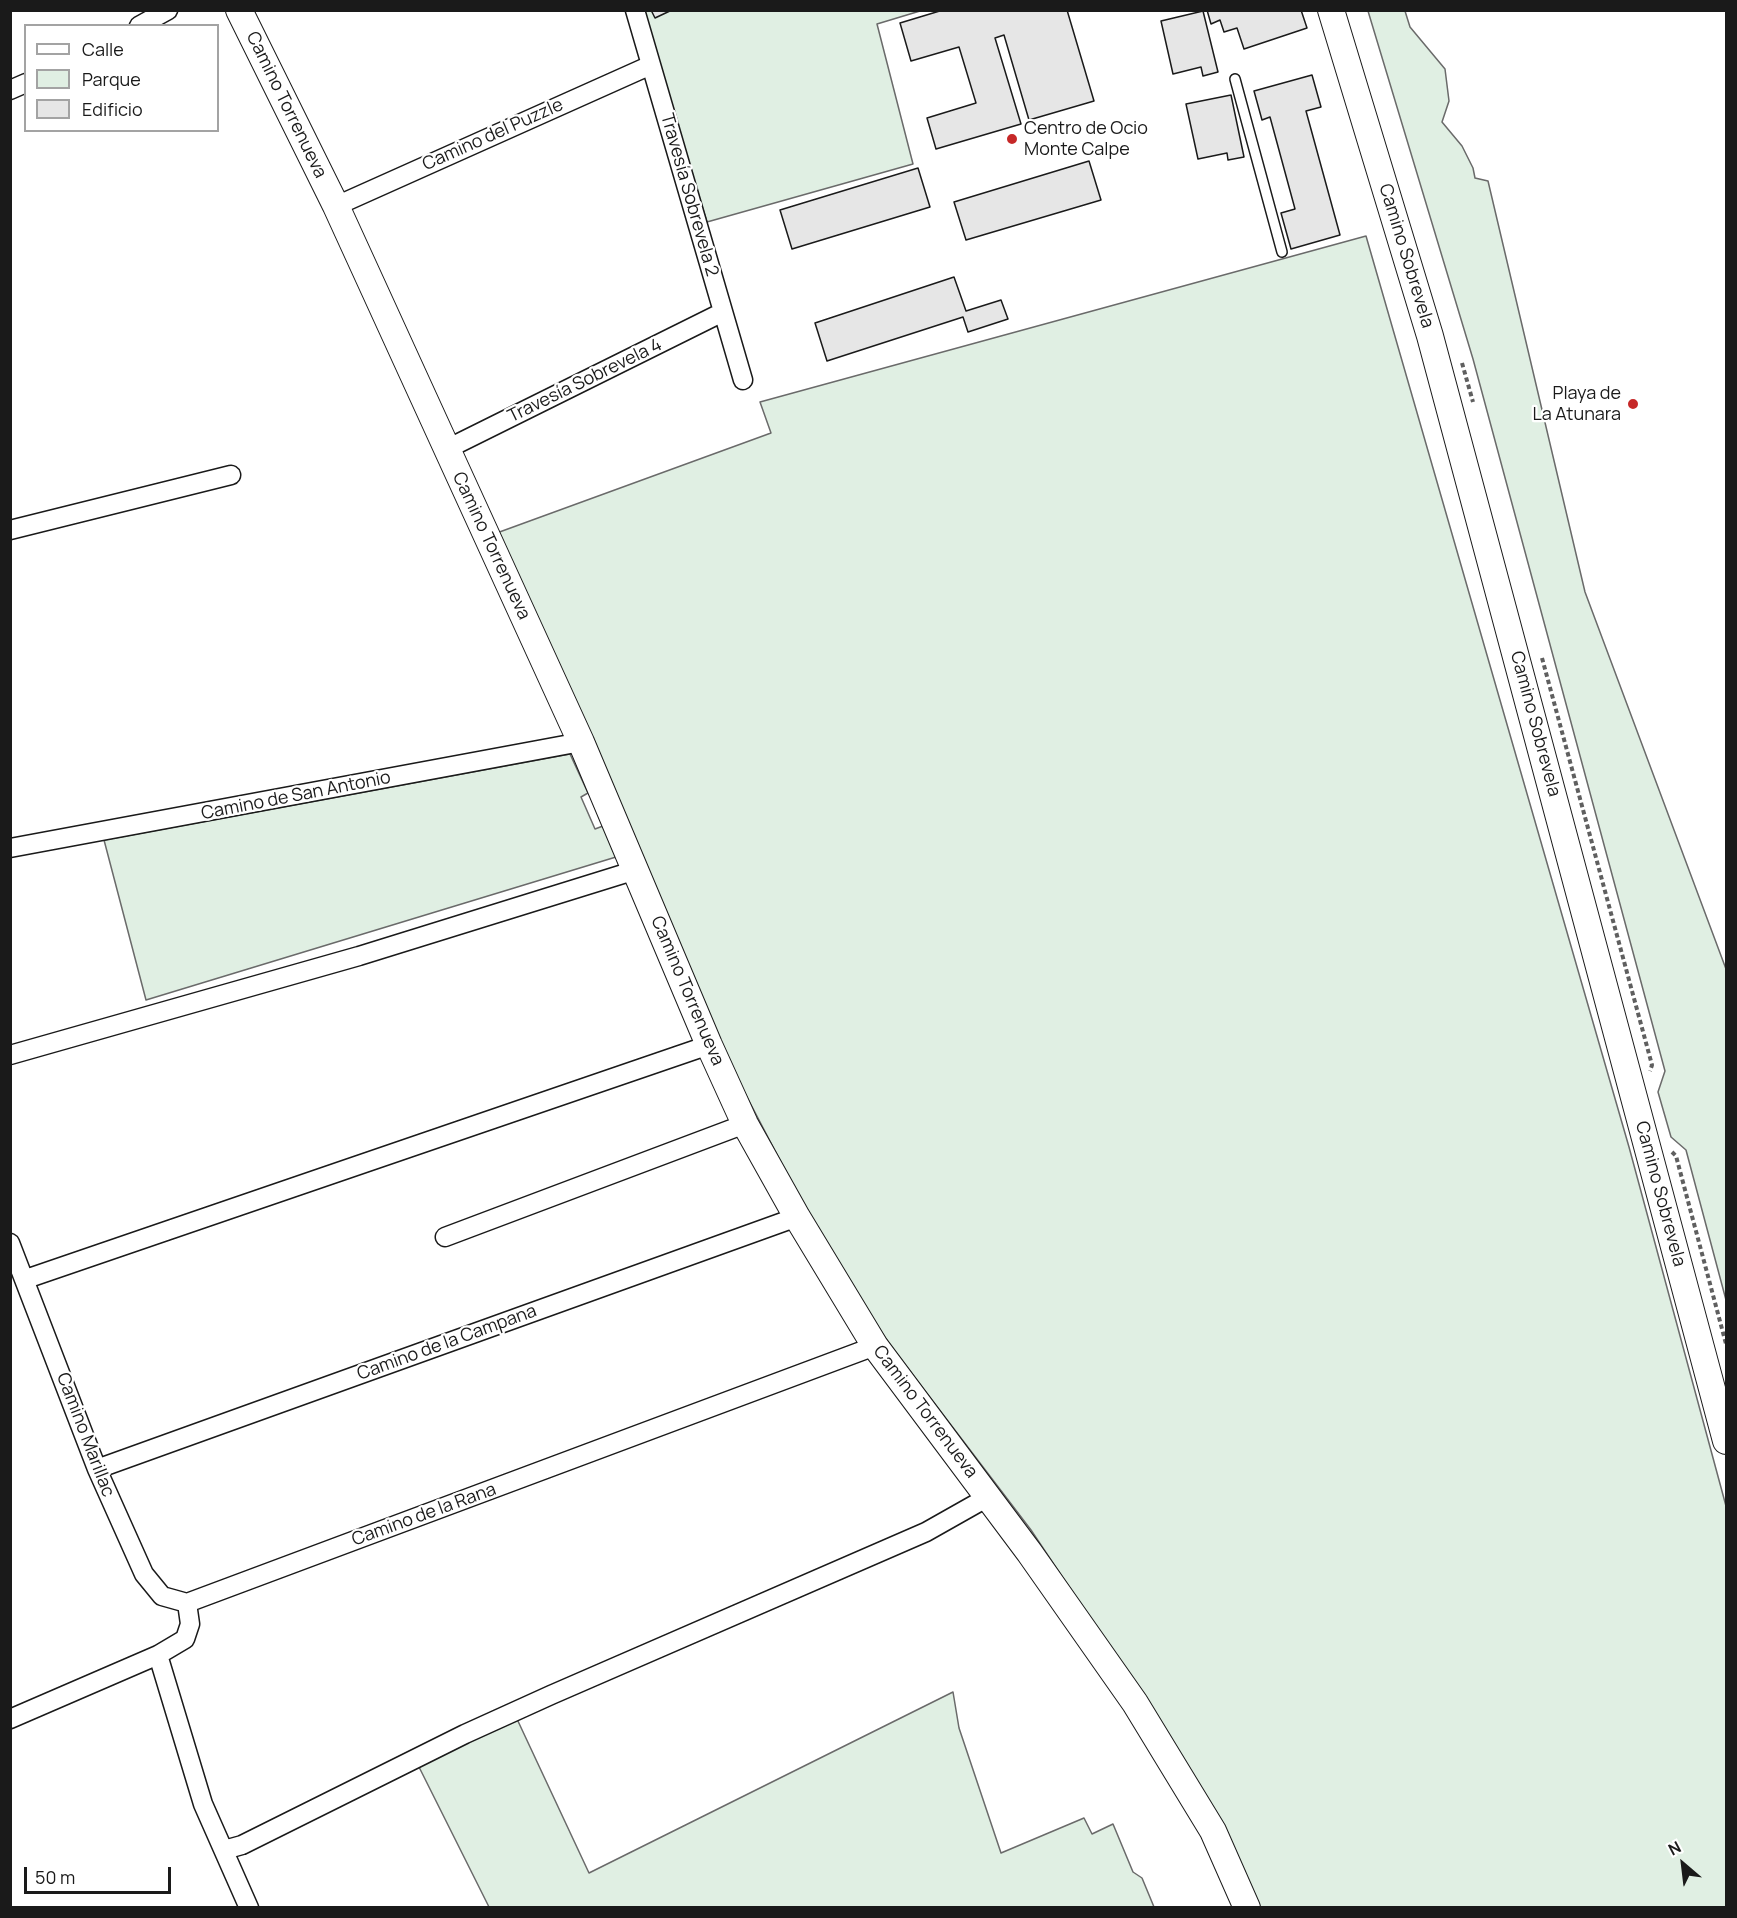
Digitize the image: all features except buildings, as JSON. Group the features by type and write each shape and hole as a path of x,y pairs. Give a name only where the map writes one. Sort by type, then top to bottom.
{"street":[{"path":"143,24 168,10"},
{"name":"Camino Torrenueva","path":"239,10 336,206 581,742 709,1045 745,1124 797,1217 875,1346 1029,1552 1135,1703 1213,1831 1247,1908"},
{"name":"Travesía Sobrevela 2","path":"635,10 743,380"},
{"name":"Camino Sobrevela","path":"1331,10 1433,347 1726,1441"},
{"name":"Camino del Puzzle","path":"336,206 651,65"},
{"path":"10,90 24,83"},
{"name":"Travesía Sobrevela 4","path":"447,449 723,312"},
{"path":"10,530 231,475"},
{"name":"Camino de San Antonio","path":"10,848 581,742"},
{"path":"10,1055 358,956 636,870"},
{"path":"26,1279 709,1045"},
{"path":"446,1237 745,1124"},
{"name":"Camino de la Campana","path":"97,1469 797,1217"},
{"name":"Camino Marillac","path":"10,1243 26,1279 97,1469 144,1574 162,1596 187,1603"},
{"name":"Camino de la Rana","path":"187,1603 875,1346"},
{"path":"224,1850 242,1845 465,1734 551,1695 926,1532 988,1497"},
{"path":"10,1719 158,1655 185,1640 190,1624 187,1603"},
{"path":"158,1655 203,1804 249,1908"}],"lane":[{"path":"1235,79 1282,252"}],"green space":[{"path":"644,11 920,11 877,24 913,164 707,222 657,63"},
{"path":"1368,11 1405,11 1410,27 1445,69 1449,101 1442,122 1462,146 1473,168 1475,178 1488,181 1585,592 1726,969 1726,1300 1686,1150 1671,1137 1658,1092 1665,1071 1473,359"},
{"path":"1366,236 1629,1147 1726,1506 1726,1907 1259,1907 1103,1638 1031,1530 890,1345 839,1268 723,1051 494,534 771,433 760,402"},
{"path":"570,754 588,793 581,797 595,829 603,826 616,857 146,1000 104,840"},
{"path":"953,1692 959,1728 1001,1853 1084,1818 1092,1834 1113,1824 1133,1872 1142,1878 1154,1907 489,1907 418,1765 517,1719 589,1873"}],"place":[{"name":"Centro de Ocio Monte Calpe","path":"1012,139"},
{"name":"Playa de La Atunara","path":"1633,404"}]}
